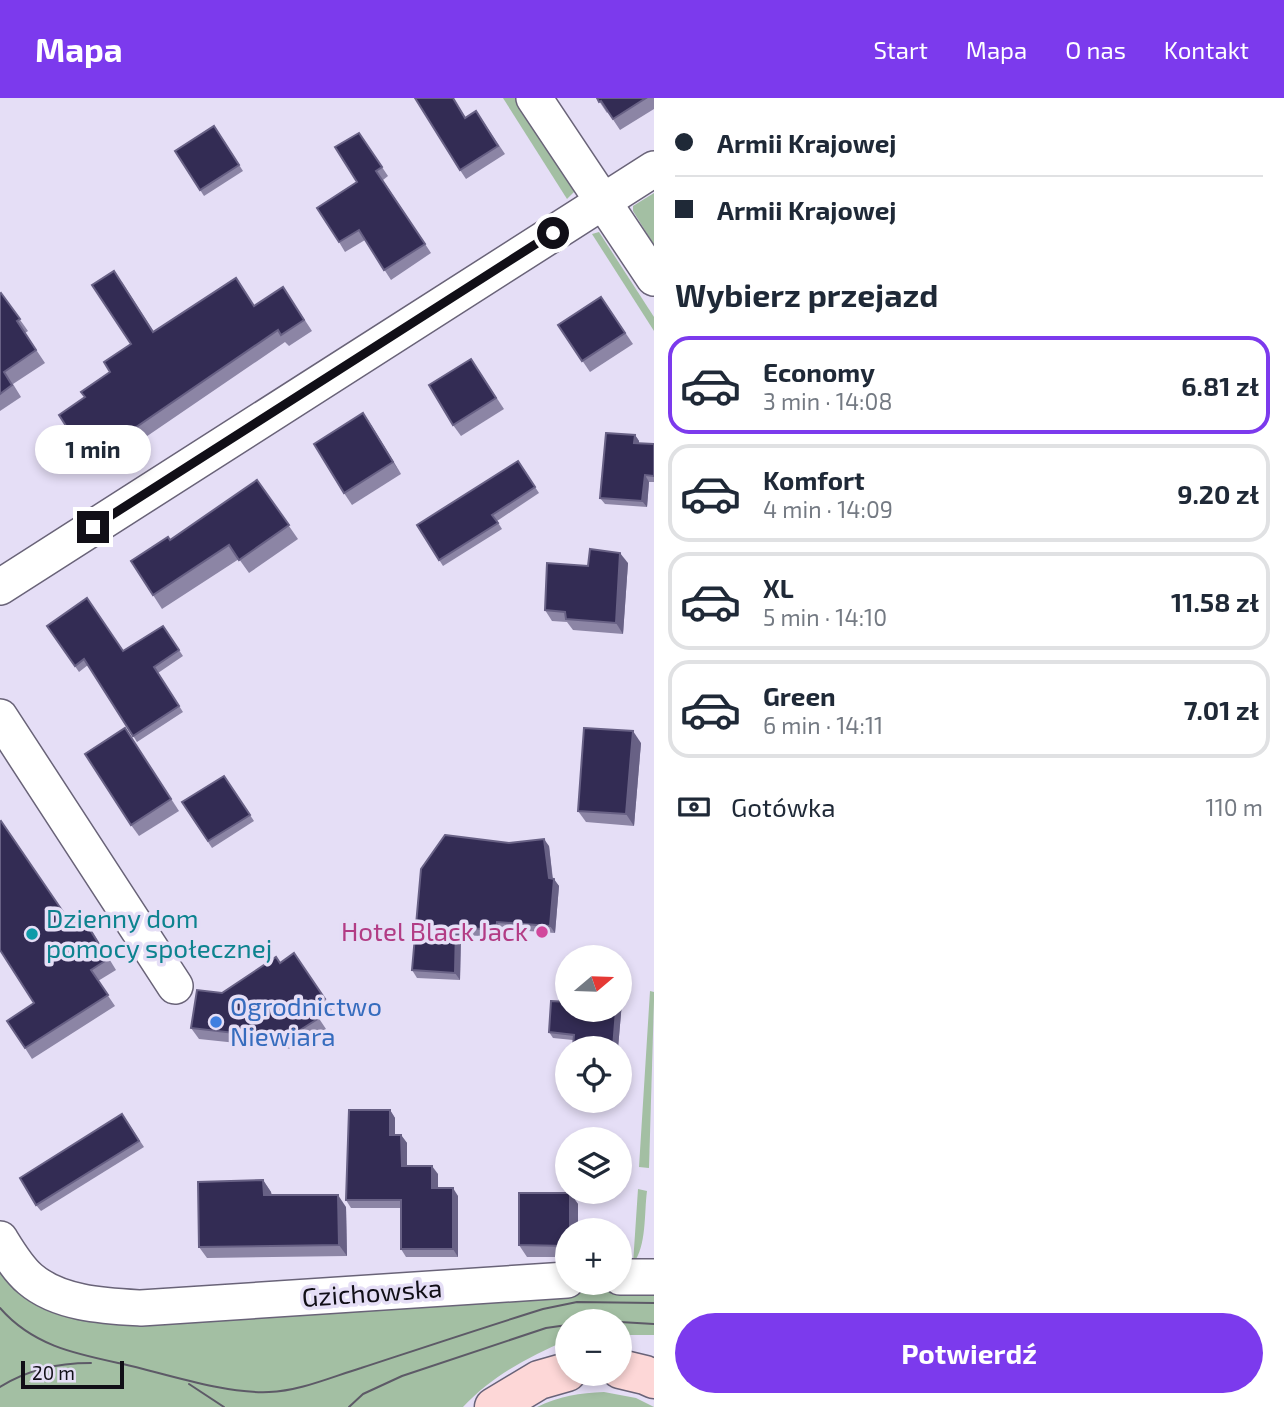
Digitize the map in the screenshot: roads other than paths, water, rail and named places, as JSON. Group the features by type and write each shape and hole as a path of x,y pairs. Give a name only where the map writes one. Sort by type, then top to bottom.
{"main road":[{"path":"494,1407 539,1380 555,1375"}],"street":[{"path":"534,98 654,278"},
{"path":"0,587 654,169"},
{"path":"0,717 175,986"},
{"name":"Gzichowska","path":"0,1239 29,1279 52,1293 111,1306 141,1308 555,1281"},
{"path":"632,1277 654,1277"}],"tram line":[{"path":"0,1308 13,1321 41,1340 72,1352 215,1387 269,1392 315,1383 543,1309 577,1302 654,1303"},
{"path":"632,1323 654,1324"},
{"path":"349,1407 363,1394 402,1376 555,1327"},
{"path":"0,1387 44,1368 91,1363"},
{"path":"189,1384 224,1407"}],"place":[{"name":"Hotel Black Jack","path":"542,932"},
{"name":"Dzienny dom pomocy społecznej","path":"32,934"},
{"name":"Ogrodnictwo Niewiara","path":"216,1022"}]}
